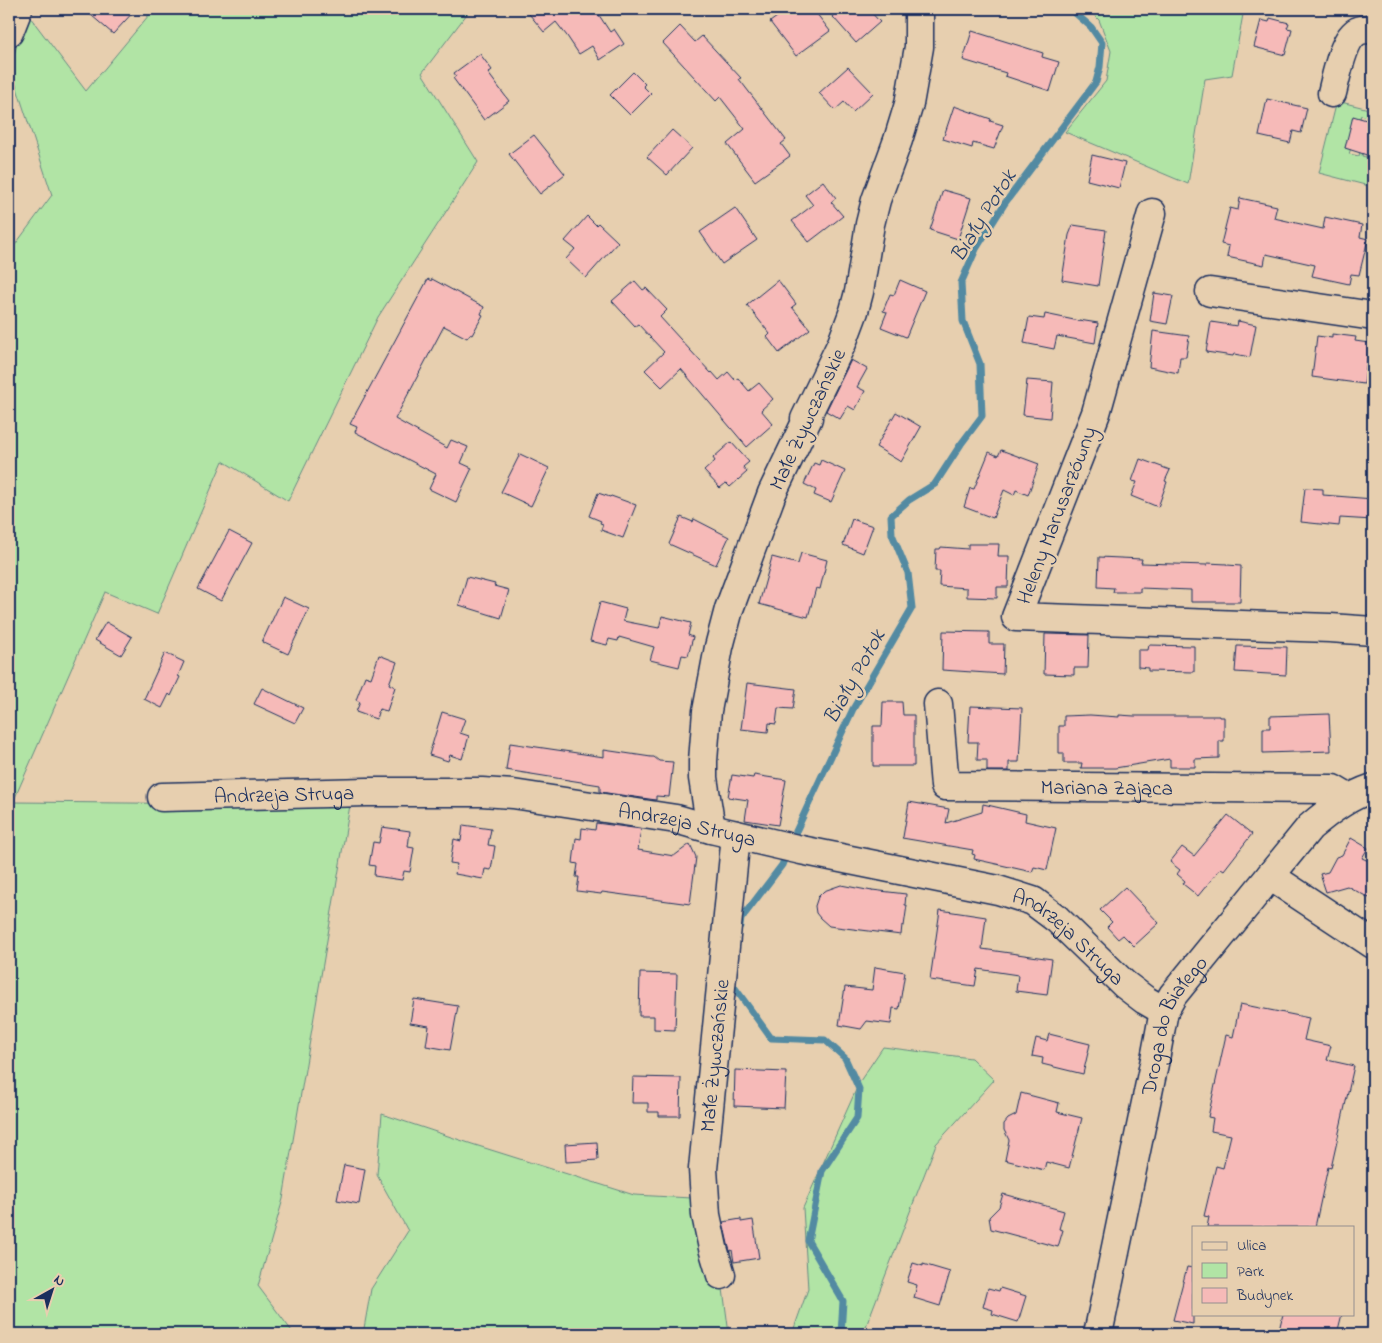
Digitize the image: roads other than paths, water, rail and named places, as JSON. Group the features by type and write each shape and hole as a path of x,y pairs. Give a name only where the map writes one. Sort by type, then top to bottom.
{"street":[{"path":"9,32 18,9"},
{"name":"Małe Żywczańskie","path":"721,1275 706,1215 702,1169 723,832 704,778 704,739 710,693 729,609 772,493 842,343 854,311 876,200 898,140 908,104 919,47 919,9"},
{"path":"1332,93 1345,46 1357,31 1373,29"},
{"name":"Heleny Marusarzówny","path":"1152,213 1096,413 1016,618 1373,631"},
{"path":"1210,292 1373,316"},
{"name":"Mariana Zająca","path":"938,704 946,786 1333,789 1348,798"},
{"name":"Droga do Białego","path":"1098,1334 1164,1012 1173,995 1310,827 1348,798 1373,788"},
{"name":"Andrzeja Struga","path":"162,797 367,792 482,792 513,794 676,819 801,850 998,890 1032,901 1057,919 1124,984 1144,1000 1164,1012"},
{"path":"1270,876 1373,944"}],"waterway":[{"name":"Biały Potok","path":"791,842 853,709 912,608 908,573 892,534 891,516 909,500 935,484 982,416 980,364 963,321 961,283 976,249 1005,203 1096,82 1100,67 1102,43 1091,27 1073,9"},
{"name":"Biały Potok","path":"740,926 741,919 782,865 787,852"},
{"name":"Biały Potok","path":"732,981 732,984 771,1038 825,1040 845,1058 859,1089 857,1118 822,1171 808,1241 843,1301 841,1334"}]}
